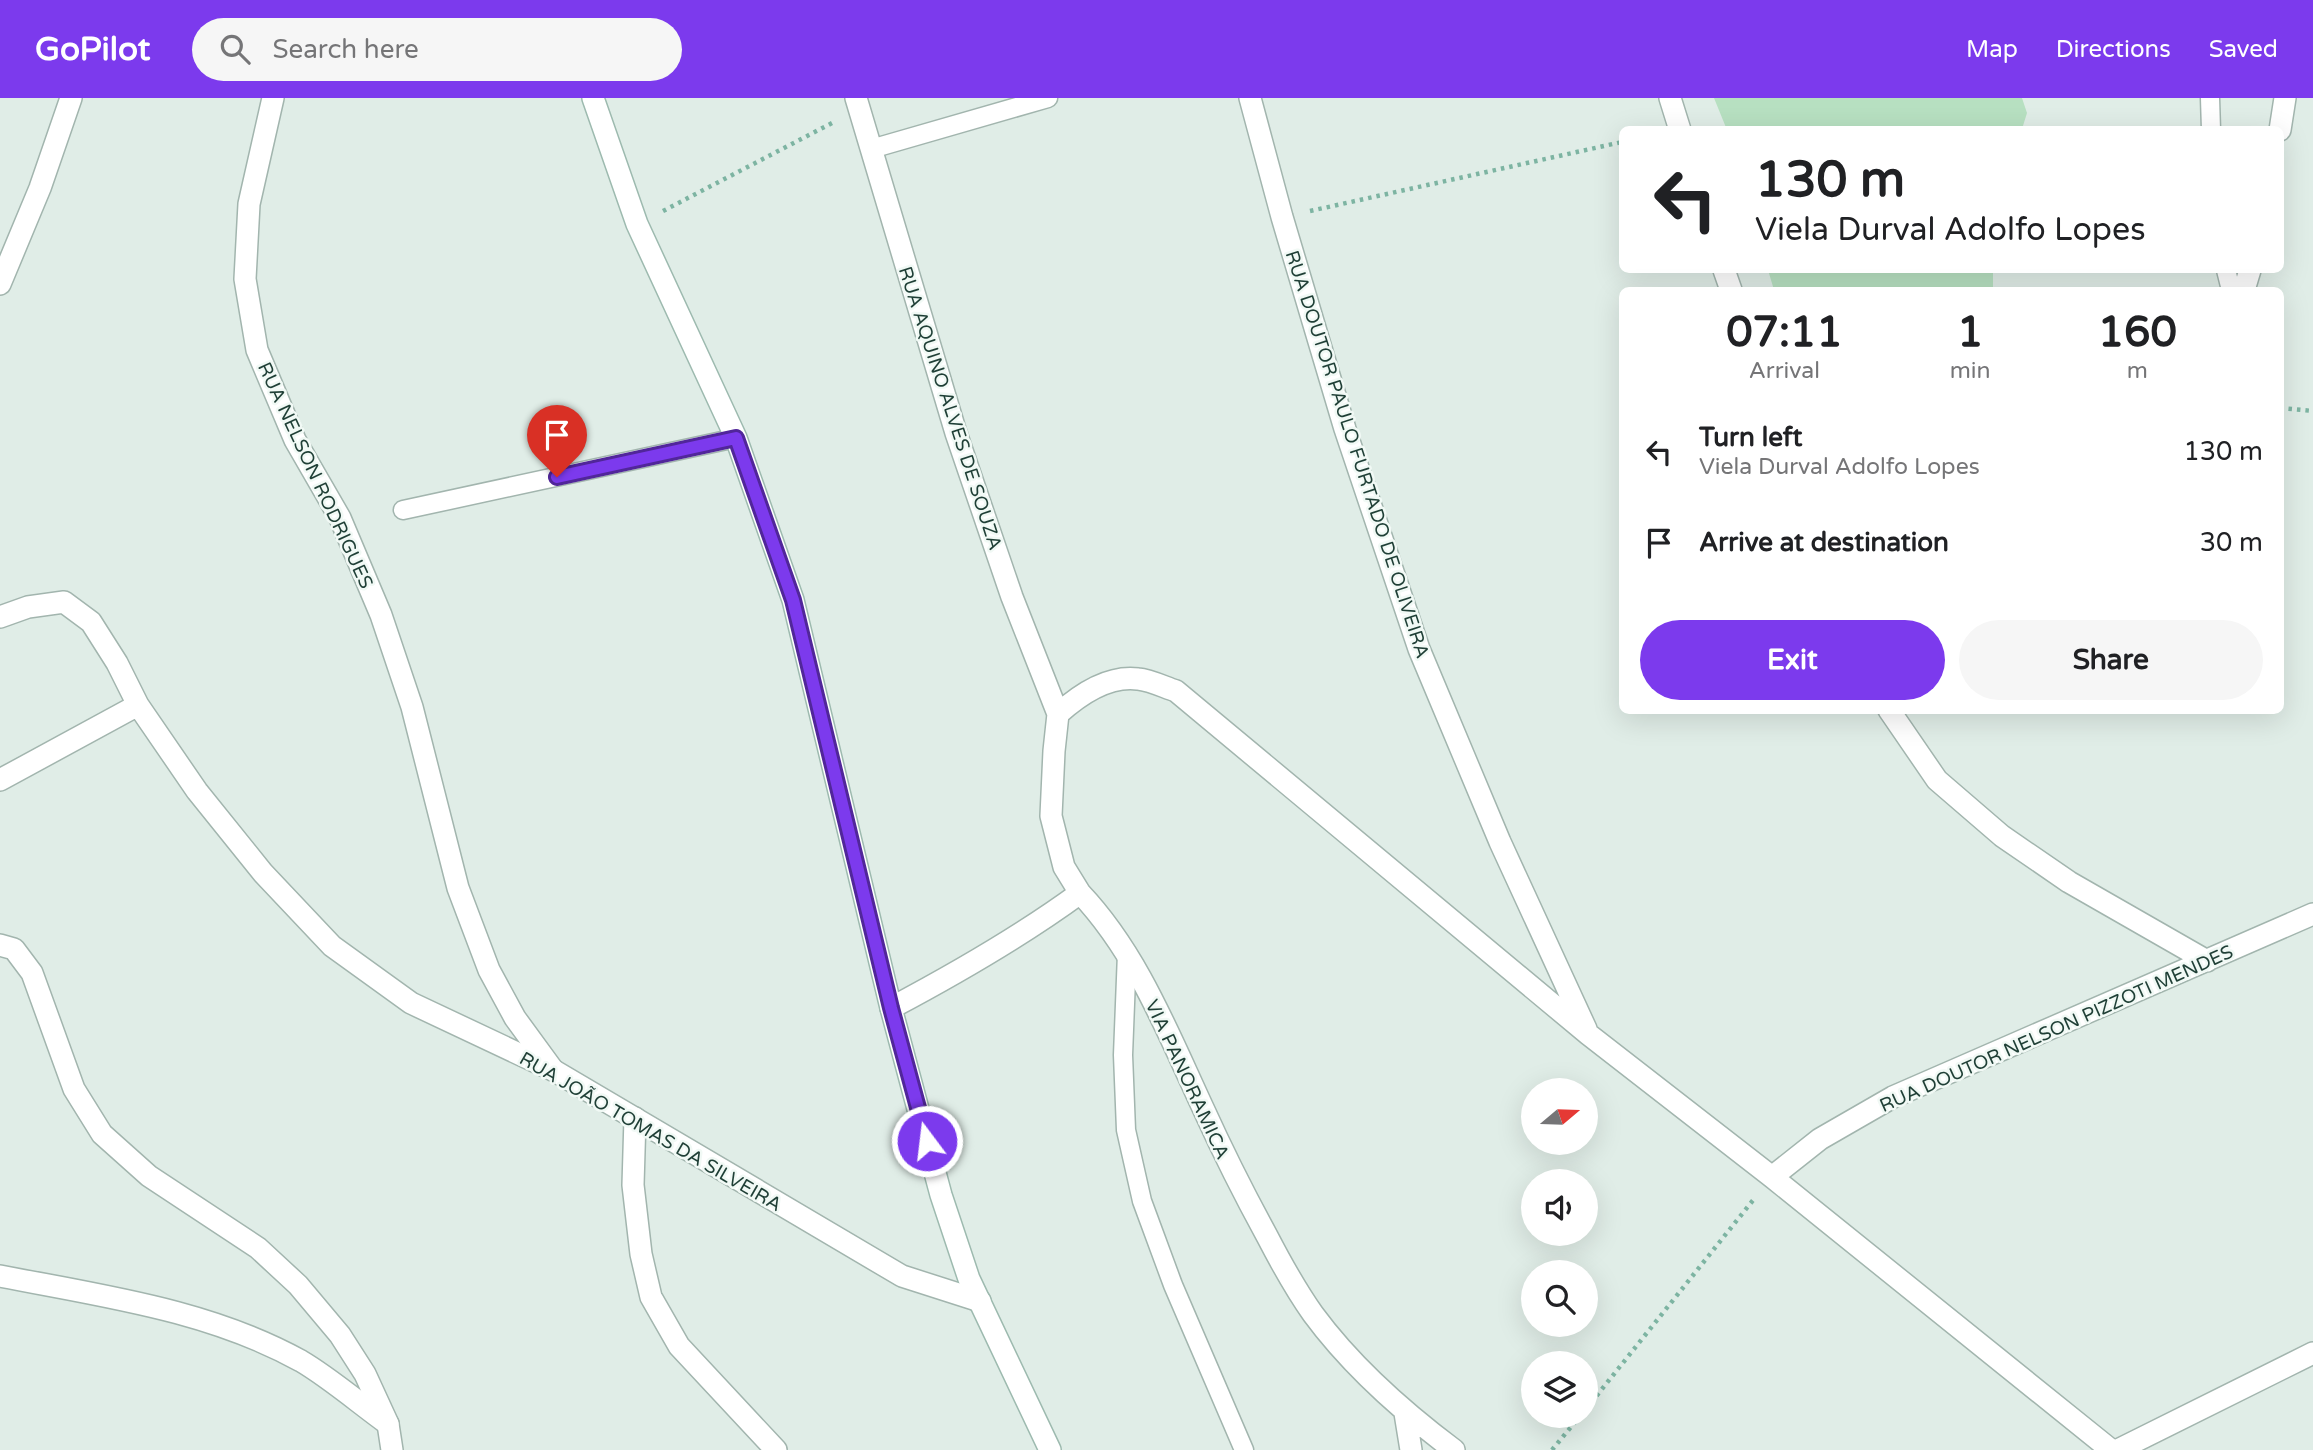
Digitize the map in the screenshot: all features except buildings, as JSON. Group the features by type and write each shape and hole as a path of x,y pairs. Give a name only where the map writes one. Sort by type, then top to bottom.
{"street":[{"path":"0,284 40,188 71,98"},
{"name":"RUA NELSON RODRIGUES","path":"273,98 249,204 245,279 257,350 295,440 340,518 381,615 412,707 458,888 489,970 515,1018 553,1070"},
{"path":"593,98 637,224 736,438 793,600 891,1008 941,1195 970,1279 1050,1450"},
{"name":"RUA DOUTOR PAULO FURTADO DE OLIVEIRA","path":"1250,98 1345,429 1419,649 1500,842 1588,1034"},
{"path":"1670,98 1679,126"},
{"path":"2281,126 2285,98"},
{"name":"RUA AQUINO ALVES DE SOUZA","path":"857,104 956,433 1012,597 1058,714"},
{"name":"RUA JOÃO TOMAS DA SILVEIRA","path":"0,617 28,607 64,602 90,622 117,663 138,705 197,791 262,873 332,946 411,1003 553,1070 902,1276 980,1301"},
{"path":"1058,714 1077,697 1109,682 1137,678 1175,691 1588,1034 1772,1177 2111,1450"},
{"path":"0,780 138,705"},
{"name":"VIA PANORAMICA","path":"1058,714 1051,816 1064,867 1127,953 1232,1171 1283,1266 1313,1314 1357,1366 1405,1413 1454,1450"},
{"path":"1892,714 1937,780 2001,836 2069,882 2207,961"},
{"path":"891,1008 948,978 1033,927 1080,892"},
{"name":"RUA DOUTOR NELSON PIZZOTI MENDES","path":"1772,1177 1820,1139 1893,1097 2313,914"},
{"path":"0,944 15,949 32,973 74,1089 102,1134 149,1176 258,1248 298,1285 340,1335 365,1374 388,1424 392,1450"},
{"path":"635,1118 633,1185 641,1254 651,1297 679,1346 776,1450"},
{"path":"0,1276 159,1308 225,1326 302,1362 388,1424"},
{"path":"2118,1450 2313,1353"},
{"path":"1405,1413 1411,1450"}],"lane":[{"path":"871,149 1048,98"},
{"path":"2210,98 2211,126"},
{"path":"403,510 736,438"},
{"path":"1127,953 1123,1055 1126,1130 1142,1201 1173,1285 1244,1450"}],"path":[{"path":"665,210 857,104"},
{"path":"1282,217 1619,143"},
{"path":"2284,408 2313,411"},
{"path":"1598,1394 1772,1177"},
{"path":"1552,1450 1570,1428"}],"green space":[{"path":"1714,98 2022,98 2027,113 2023,126 1725,126"},
{"path":"1769,273 1993,273 1993,287 1773,287"}],"route":[{"path":"557,477 736,438 793,600 834,761 891,1008 927,1141"}]}
